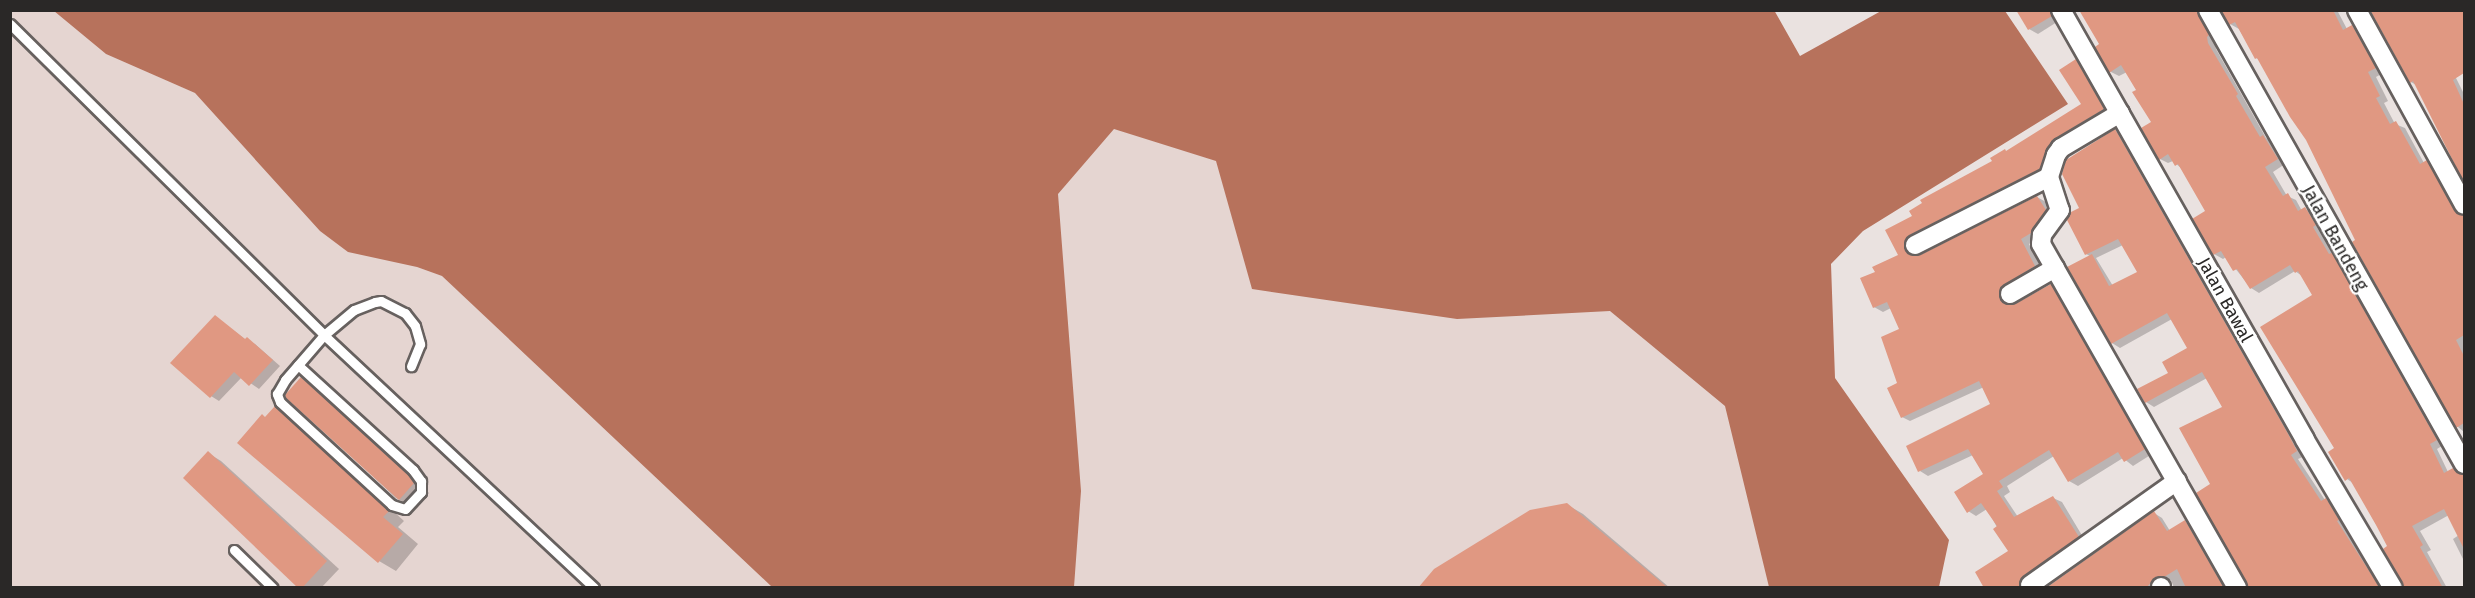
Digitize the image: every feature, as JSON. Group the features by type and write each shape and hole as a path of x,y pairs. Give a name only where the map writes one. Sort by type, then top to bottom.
{"street":[{"name":"Jalan Bawal","path":"2061,10 2305,440 2392,588"},
{"name":"Jalan Bandeng","path":"2208,10 2464,464"},
{"path":"2357,10 2464,205"},
{"path":"2120,113 2061,148 2052,162 2049,177 2060,210 2041,239 2055,268 2238,588"},
{"path":"1915,245 2049,177"},
{"path":"2010,294 2055,268"},
{"path":"2030,585 2177,481"}],"lane":[{"path":"10,24 324,335 594,587"},
{"path":"298,365 413,470 421,481 421,492 405,509 392,505 280,402 277,394 298,365 324,335 354,310 381,301 405,313 415,326 420,344 411,366"},
{"path":"234,550 273,588"}],"shaded area":[{"path":"1774,10 1800,56 1881,11 2005,11 2068,104 1863,231 1831,264 1835,378 1949,540 1939,587 1769,587 1725,406 1610,311 1457,319 1252,289 1216,161 1114,129 1058,194 1081,491 1074,587 772,587 442,276 417,267 348,252 320,231 195,93 106,54 54,11"},
{"path":"10,11 54,11 106,54 195,93 220,117 417,267 442,276 772,587 11,587"},
{"path":"1117,70 1627,280 1781,435 1828,587 1017,587 1015,180"}],"building":[{"path":"2016,10 2050,10 2052,16 2028,30"},
{"path":"2079,10 2197,10 2209,35 2208,43 2238,94 2236,96 2260,137 2263,135 2278,159 2265,167 2283,196 2288,193 2298,211 2305,207 2316,225 2313,227 2329,254 2332,253 2437,440 2430,444 2444,473 2453,468 2464,475 2464,549 2444,509 2412,526 2423,545 2420,547 2443,588 2404,588 2383,549 2387,546 2376,525 2349,478 2345,481 2328,452 2334,448 2260,327 2312,295 2298,271 2295,273 2290,265 2250,289 2237,269 2233,271 2221,251 2213,255 2192,219 2205,211 2178,164 2175,166 2168,154 2159,160 2141,128 2151,122 2132,92 2136,90 2121,65 2109,73 2095,47 2099,44"},
{"path":"2221,10 2333,10 2343,30 2352,25 2376,68 2368,72 2380,96 2376,98 2390,124 2396,121 2420,164 2427,160 2454,210 2464,216 2464,335 2456,340 2464,356 2464,423 2456,428 2352,242 2355,240 2306,140 2290,117 2257,58 2255,59 2235,22 2229,25"},
{"path":"2370,10 2464,10 2464,73 2453,80 2464,104 2464,183 2413,81 2410,83"},
{"path":"2076,59 2104,109 2052,141 2040,169 1910,235 1904,244 1908,254 1920,255 2037,196 2046,210 2031,233 2021,239 2035,266 2004,285 2000,289 2000,299 2005,304 2015,304 2051,284 2145,449 2124,462 2118,452 2068,482 2049,450 1999,481 2003,487 1997,491 2014,517 2053,496 2079,537 2024,576 2019,588 1984,588 1975,572 2008,551 1993,529 1997,526 1981,503 1967,513 1954,492 1983,474 1968,449 1918,472 1906,446 1990,404 1979,381 1901,418 1887,388 1897,383 1881,337 1899,329 1887,302 1873,308 1860,278 1875,272 1872,267 1898,255 1885,230 1912,216 1909,211 1922,203 1920,200 1992,161 1990,158 2005,149 2006,151 2081,104 2059,70"},
{"path":"2115,129 2287,432 2297,451 2291,455 2321,501 2326,498 2339,520 2337,521 2380,588 2248,588 2196,493 2210,484 2179,428 2222,407 2202,372 2145,403 2137,389 2168,373 2162,362 2187,348 2167,313 2111,344 2067,267 2092,254 2109,286 2137,272 2118,239 2085,255 2067,220 2071,212 2079,208 2062,174 2066,160"},
{"path":"215,315 245,339 247,337 273,360 249,386 234,372 210,398 170,363"},
{"path":"301,377 408,475 414,483 399,500 286,398 285,395"},
{"path":"275,406 389,511 383,517 403,534 378,563 237,443 262,414 265,417"},
{"path":"208,451 327,561 302,588 298,588 183,478"},
{"path":"1567,503 1668,588 1418,588 1434,569 1530,510"},
{"path":"2154,511 2167,531 2185,520 2224,588 2186,588 2177,569 2164,577 2155,578 2146,588 2046,588"}]}
